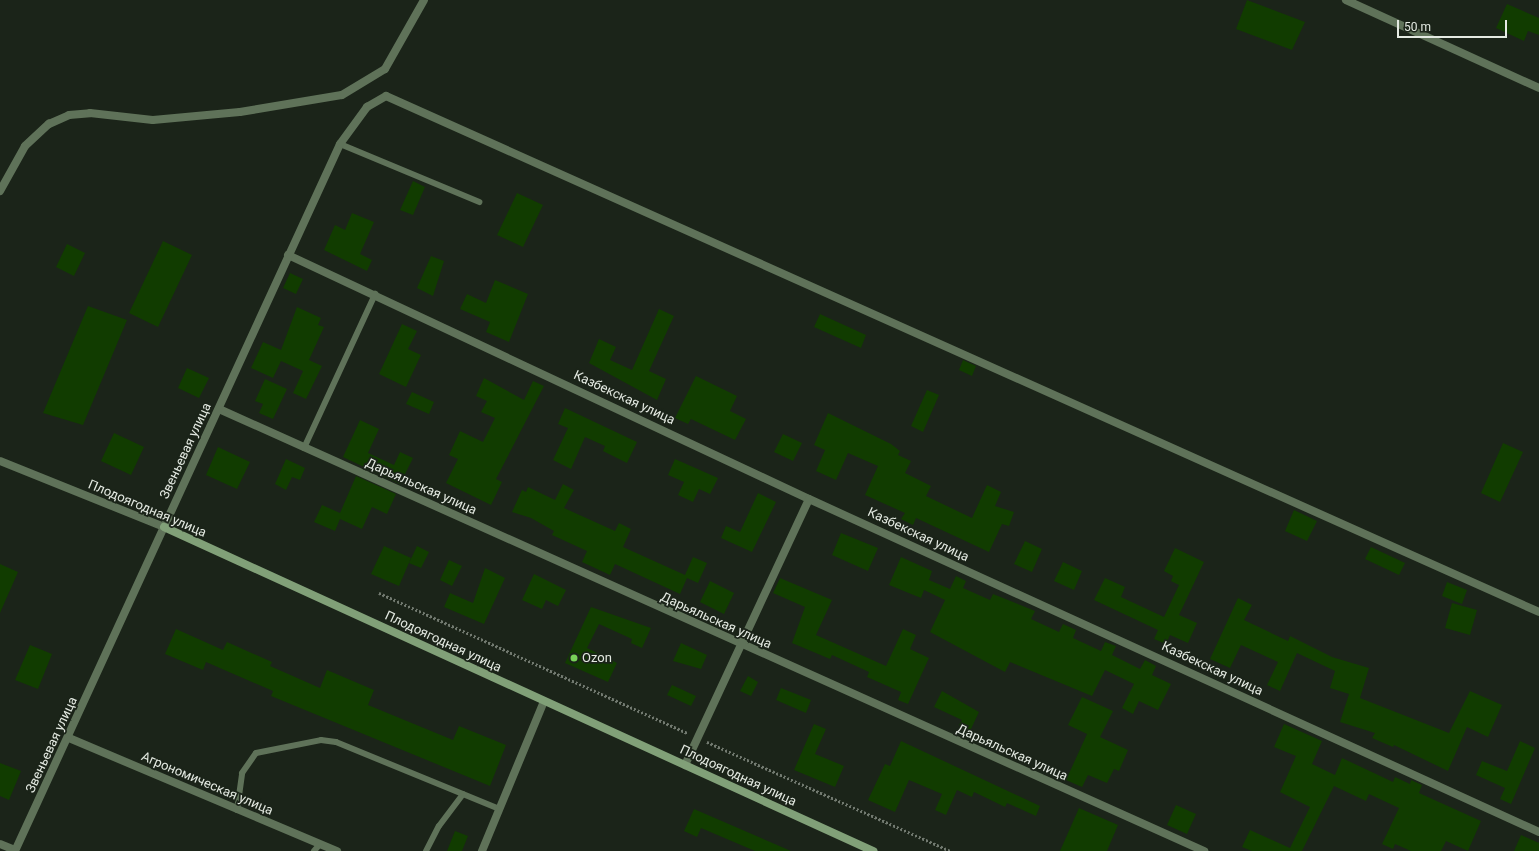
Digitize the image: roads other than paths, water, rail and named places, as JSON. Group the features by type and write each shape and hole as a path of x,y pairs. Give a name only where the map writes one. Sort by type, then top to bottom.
{"street":[{"path":"0,191 25,146 49,124 69,115 90,113 153,120 240,112 342,95 385,69 424,0"},
{"path":"1346,0 1539,88"},
{"name":"Звеньевая улица","path":"15,851 69,738 288,255 340,144 368,107 386,96 1539,612"},
{"name":"Казбекская улица","path":"288,255 375,294 809,499 1539,832"},
{"name":"Дарьяльская улица","path":"219,409 740,646 1204,851"},
{"name":"Плодоягодная улица","path":"0,461 164,527 873,851"},
{"path":"685,765 809,499"},
{"path":"482,851 544,701"},
{"name":"Агрономическая улица","path":"69,738 337,851"},
{"path":"0,844 15,851"}],"lane":[{"path":"340,144 479,202"},
{"path":"304,448 375,294"},
{"path":"237,810 238,791 249,760 266,749 310,741 336,742 499,809"},
{"path":"426,851 439,826 463,794"},
{"path":"314,851 320,844"}],"place":[{"name":"Ozon","path":"574,658"}]}
